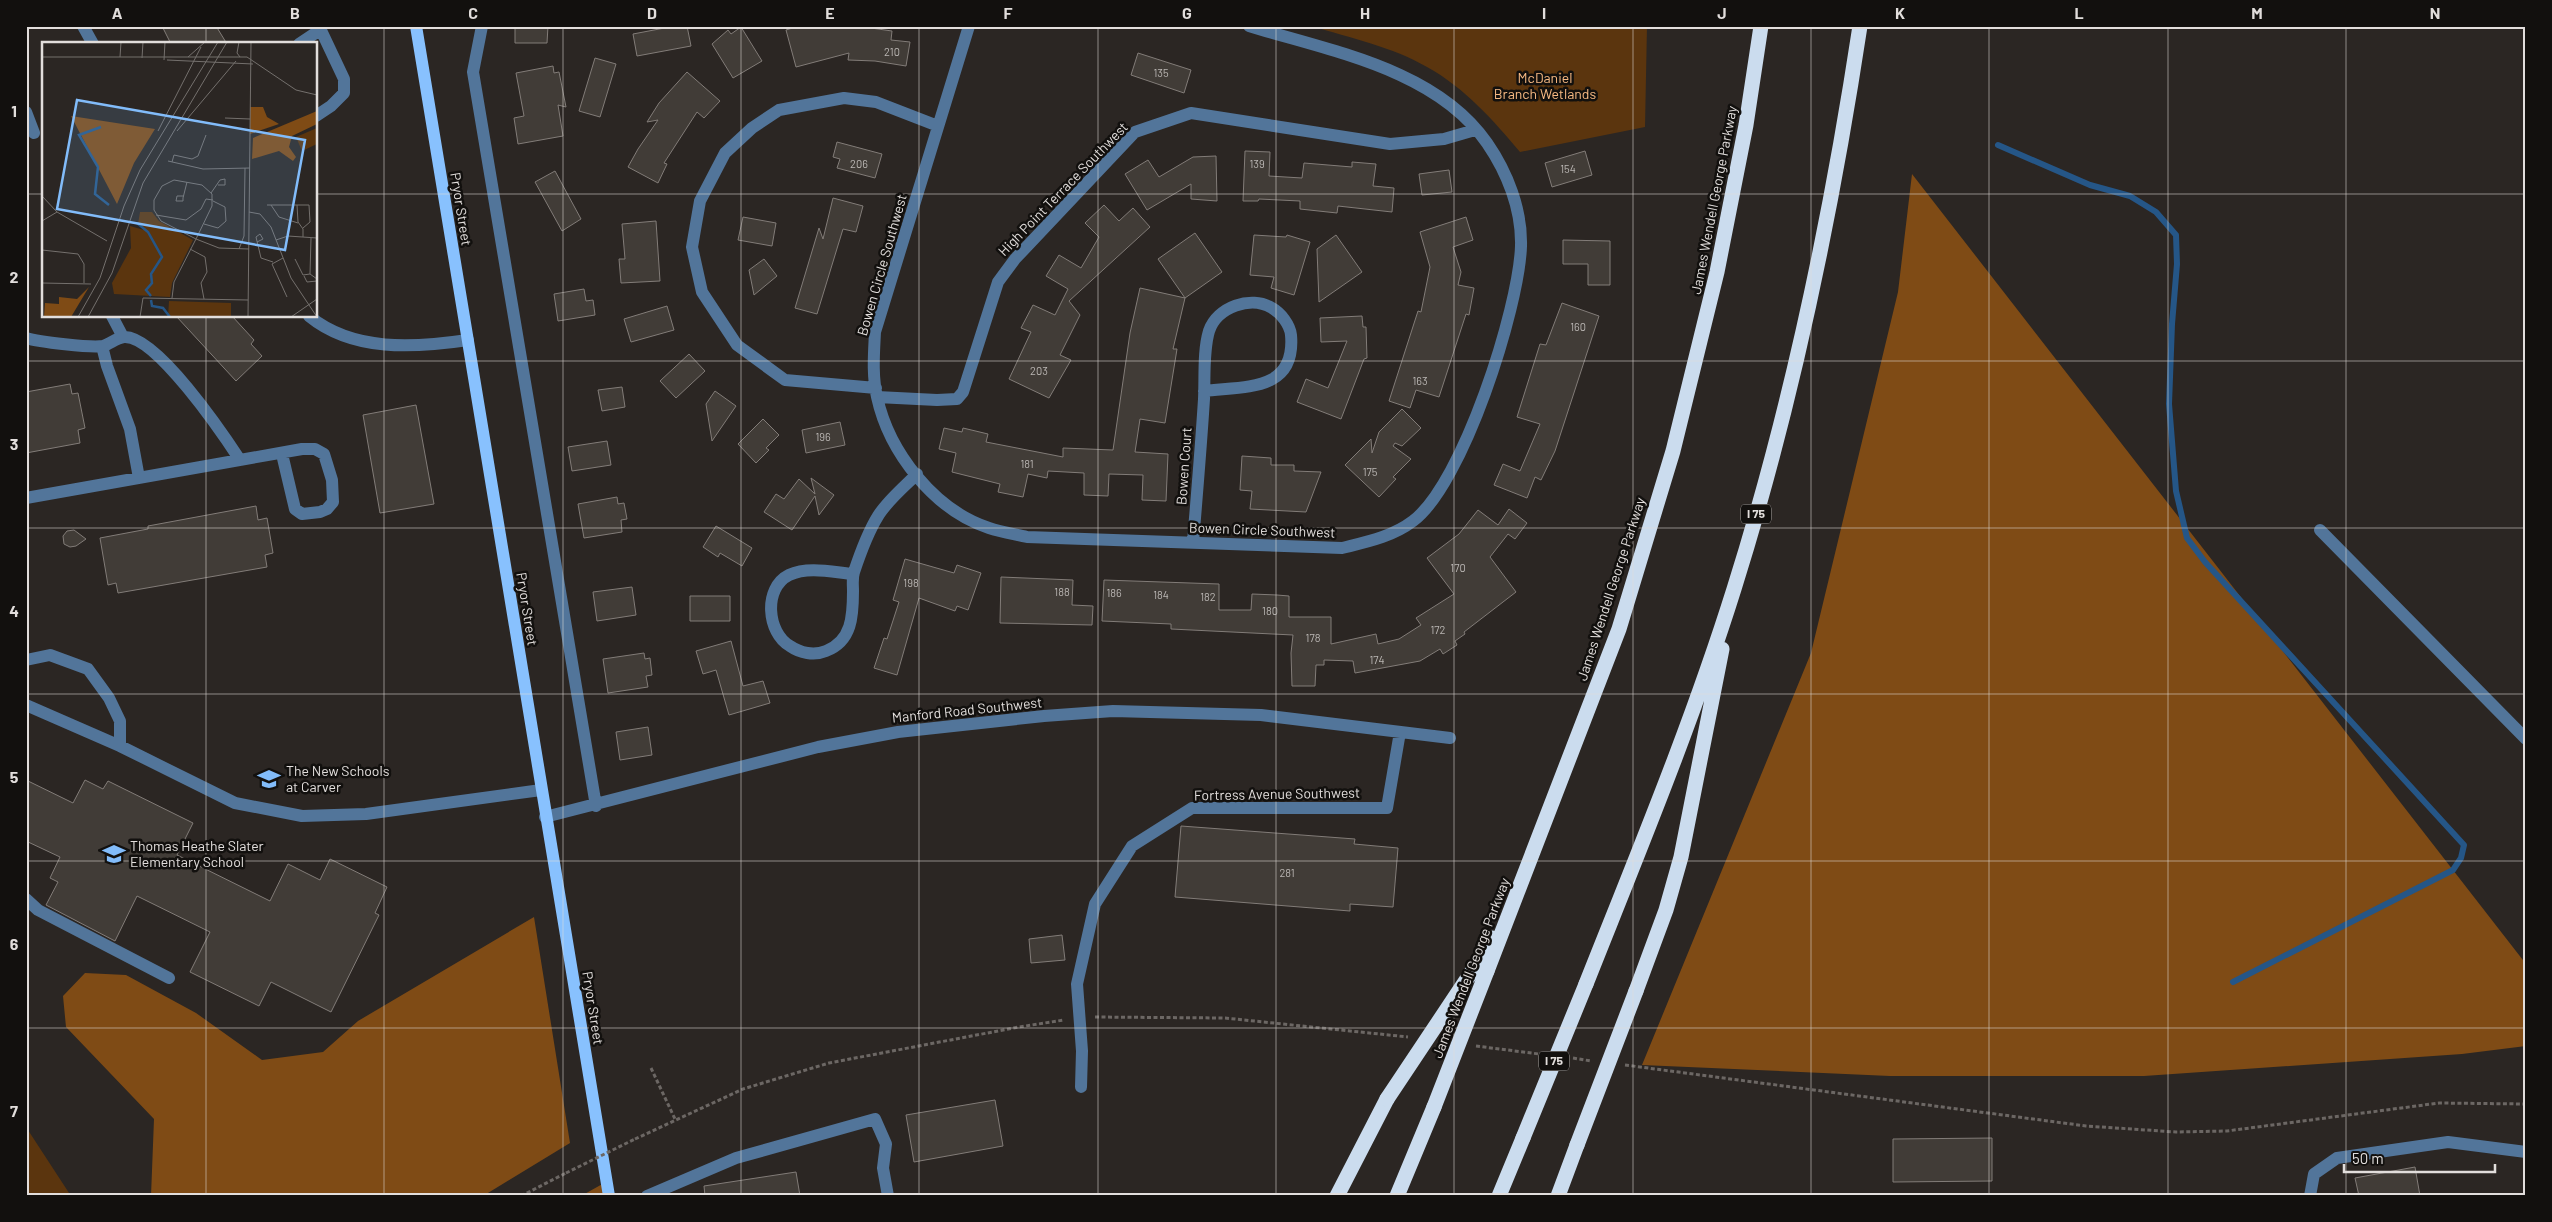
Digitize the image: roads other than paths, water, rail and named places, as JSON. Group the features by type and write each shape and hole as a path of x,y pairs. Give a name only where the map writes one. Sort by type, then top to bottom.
{"highway":[{"name":"James Wendell George Parkway","path":"1397,1196 1434,1107 1480,971 1518,894 1618,629 1673,450 1718,272 1746,125 1761,26"},
{"name":"I 75","path":"1499,1196 1586,984 1697,696 1734,589 1789,392 1807,318 1838,164 1860,26"},
{"path":"1558,1196 1666,910 1681,856 1734,589"},
{"path":"1336,1196 1387,1099 1480,971"}],"main road":[{"name":"Pryor Street","path":"416,26 608,1196"}],"street":[{"path":"83,26 92,42"},
{"path":"482,26 473,72 596,806"},
{"name":"Bowen Circle Southwest","path":"969,26 876,332 873,361 876,392 888,430 905,461 932,492 958,512 998,530 1026,537 1342,548 1376,540 1413,521 1437,496 1458,460 1486,388 1518,282 1521,244 1517,206 1506,175 1486,142 1446,100 1400,74 1249,26"},
{"path":"302,42 319,28 344,79 344,93 331,106 318,115"},
{"path":"876,392 784,380 737,345 702,292 692,247 700,201 725,153 752,128 779,110 844,98 876,102 938,126"},
{"path":"26,112 35,132"},
{"name":"High Point Terrace Southwest","path":"876,392 937,400 957,399 963,392 998,282 1015,259 1135,132 1191,112 1390,144 1444,139 1474,130"},
{"name":"Bowen Court","path":"1193,542 1204,391 1209,331 1216,317 1233,306 1255,302 1272,307 1285,320 1291,333 1291,351 1286,368 1275,379 1260,384 1204,391"},
{"path":"113,318 123,337"},
{"path":"311,318 341,336 388,346 421,346 468,340"},
{"path":"26,338 41,342 102,346 123,337 134,339 147,346 206,408 240,460"},
{"path":"102,346 107,366 130,429 139,478"},
{"path":"26,498 240,460 315,449 324,454 330,472 334,494 333,502 327,510 302,514 295,509 282,454"},
{"path":"853,574 810,570 789,575 778,584 772,598 772,619 778,634 788,646 804,653 820,654 837,647 848,633 853,607 853,574 878,516 916,474"},
{"path":"2320,530 2526,739"},
{"path":"26,660 50,655 88,669 109,698 120,721 120,746"},
{"path":"26,704 120,746 236,803 302,816 366,814 541,790"},
{"name":"Manford Road Southwest","path":"545,817 596,806 683,780 818,747 898,732 1044,716 1113,712 1261,715 1450,738"},
{"name":"Fortress Avenue Southwest","path":"1081,1087 1082,1051 1077,984 1095,904 1132,846 1192,808 1387,808 1400,732"},
{"path":"26,899 38,910 169,978"},
{"path":"647,1196 736,1158 875,1118 886,1144 884,1168 888,1196"},
{"path":"2310,1196 2314,1174 2337,1158 2448,1142 2526,1152"}],"waterway":[{"path":"1998,145 2090,185 2130,196 2156,212 2176,235 2177,264 2172,324 2169,404 2176,491 2187,538 2205,562 2464,845 2461,858 2453,870 2233,982"}],"place":[{"name":"The New Schools at Carver","path":"269,779"},
{"name":"Thomas Heathe Slater Elementary School","path":"114,854"}],"park label":[{"name":"McDaniel Branch Wetlands","path":"1545,86"}]}
